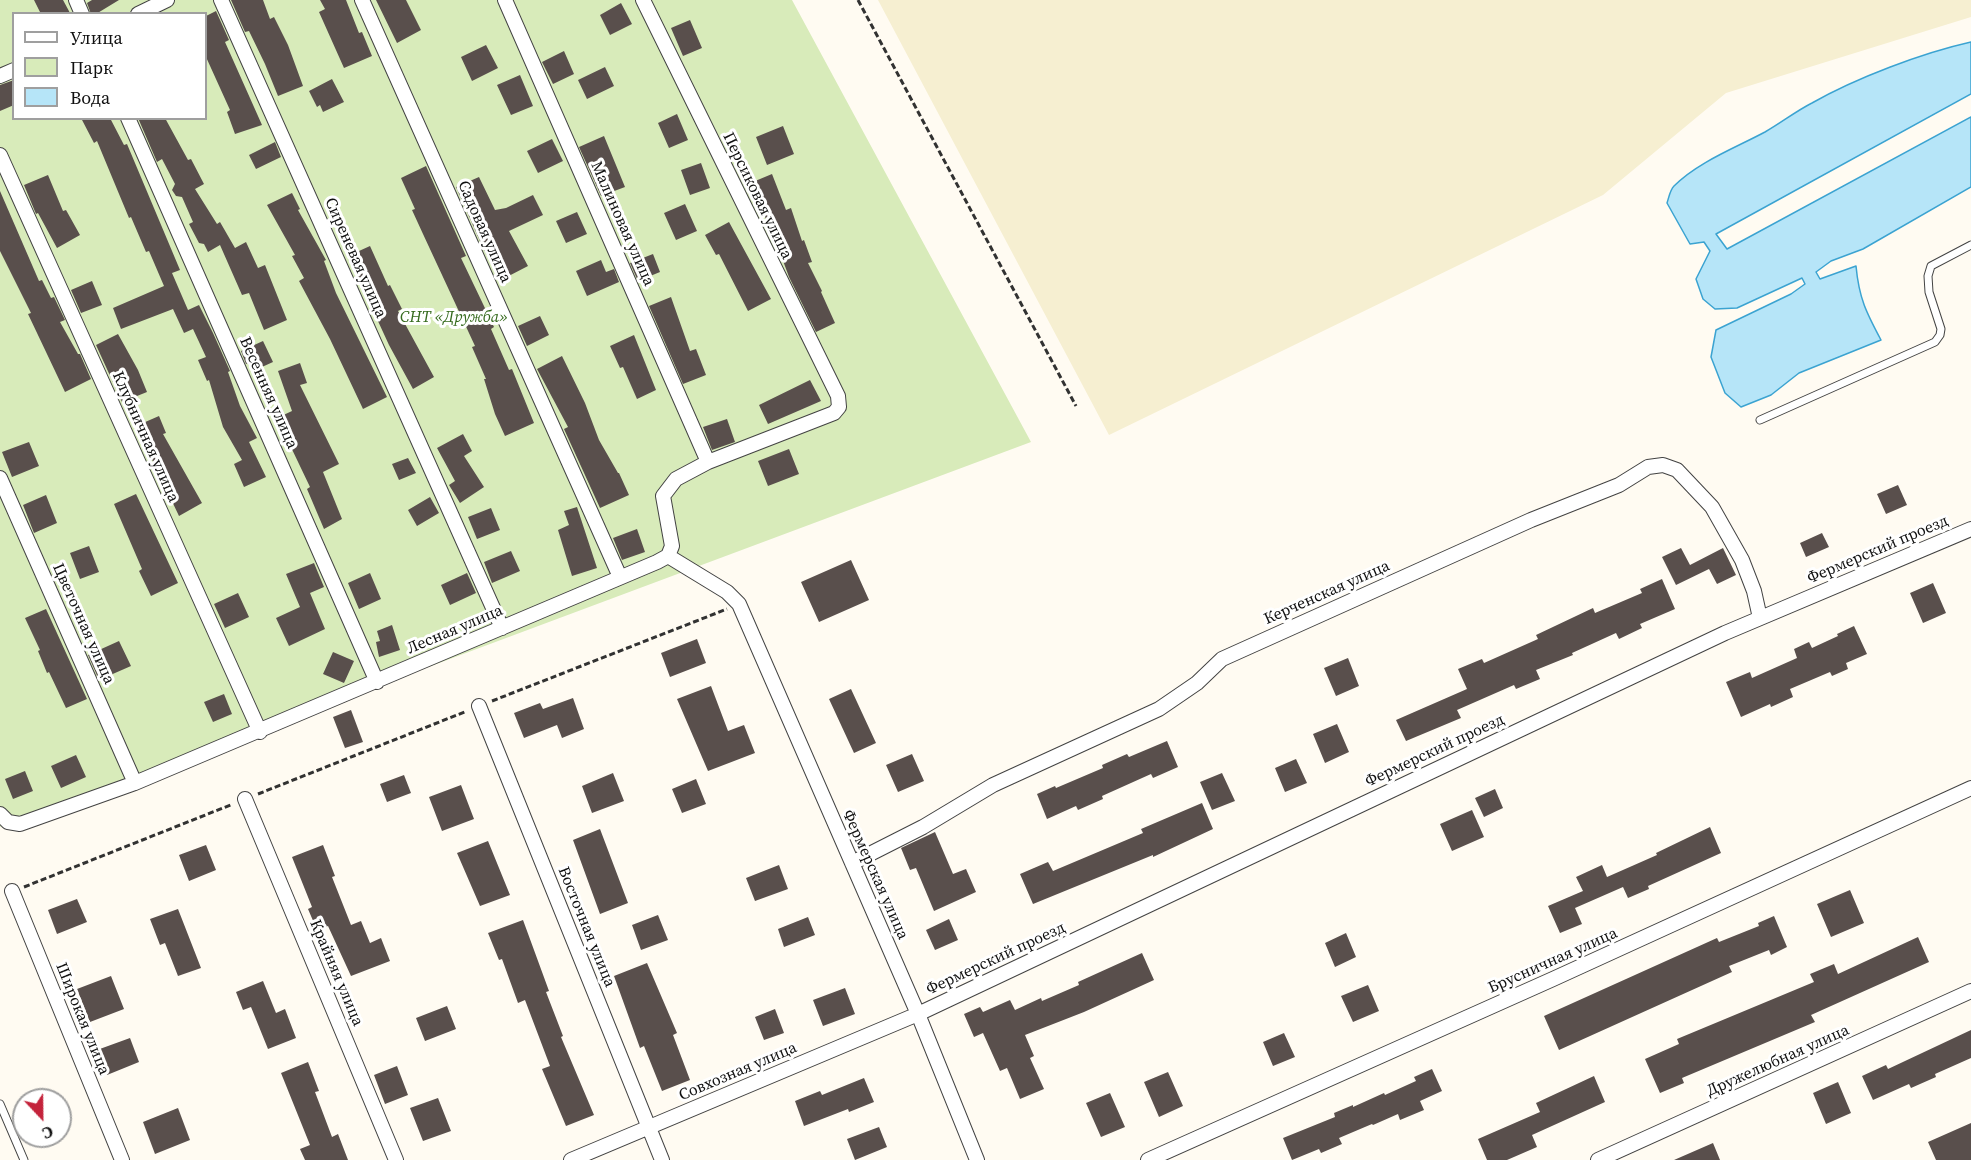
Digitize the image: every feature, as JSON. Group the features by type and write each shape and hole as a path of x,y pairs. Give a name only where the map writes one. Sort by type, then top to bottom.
{"street":[{"path":"142,12 167,0"},
{"name":"Сиреневая улица","path":"221,0 502,628"},
{"name":"Садовая улица","path":"362,0 620,577"},
{"name":"Малиновая улица","path":"505,0 708,462"},
{"name":"Персиковая улица","path":"642,0 838,396 839,407 834,413 708,462"},
{"name":"Весенняя улица","path":"129,120 377,682"},
{"name":"Клубничная улица","path":"0,155 260,732"},
{"path":"708,462 676,479 663,496 672,546 668,555 727,592 739,604"},
{"name":"Керченская улица","path":"852,863 923,827 993,785 1159,710 1197,683 1222,659 1531,520 1618,484 1648,467 1663,465 1677,470 1712,507 1742,560 1754,591 1760,618"},
{"name":"Цветочная улица","path":"0,478 135,783"},
{"name":"Фермерский проезд","path":"918,1014 1714,638 1971,529"},
{"name":"Лесная улица","path":"4,818 20,824 135,783 377,682 657,562 668,555"},
{"name":"Фермерская улица","path":"739,604 918,1014 977,1160"},
{"name":"Восточная улица","path":"479,706 662,1160"},
{"name":"Брусничная улица","path":"1148,1160 1553,979 1971,788"},
{"name":"Крайняя улица","path":"245,800 396,1160"},
{"name":"Широкая улица","path":"12,891 122,1160"},
{"name":"Дружелюбная улица","path":"1598,1160 1971,991"},
{"name":"Совхозная улица","path":"571,1160 918,1014"}],"lane":[{"path":"1760,420 1935,342 1941,329 1929,292 1928,276 1931,266 1971,245"},
{"path":"0,1104 24,1160"}],"path":[{"path":"858,0 1076,406"},
{"path":"12,891 739,604"}],"shaded area":[{"path":"878,0 1971,0 1971,17 1726,93 1603,195 1109,435"}],"green space":[{"name":"СНТ «Дружба»","path":"0,0 792,0 1031,442 0,827"}],"water":[{"path":"1971,42 1971,94 1716,234 1727,249 1971,117 1971,187 1863,249 1831,261 1816,272 1820,279 1856,266 1864,305 1881,340 1799,373 1771,395 1741,407 1725,393 1711,357 1716,330 1791,294 1805,284 1802,278 1737,308 1715,309 1703,299 1696,279 1710,251 1704,242 1690,244 1667,203 1673,188 1684,177 1705,163 1849,84 1890,67"}],"building":[{"path":"34,0 63,0 69,12 40,12"},
{"path":"92,0 119,0 99,12 90,12 87,3"},
{"path":"231,0 263,0 270,19 274,17 288,45 303,86 278,96 249,31 245,32"},
{"path":"320,0 346,0 359,33 362,32 372,56 344,68 319,12 325,9"},
{"path":"376,0 406,0 421,30 397,43"},
{"path":"621,3 632,24 610,35 600,15"},
{"path":"216,11 229,40 225,42 262,125 235,134 227,112 230,110 207,59 207,16"},
{"path":"690,20 702,48 683,56 671,28"},
{"path":"486,45 498,68 472,81 461,57"},
{"path":"564,51 574,74 553,84 542,62"},
{"path":"605,67 614,86 587,99 578,80"},
{"path":"520,75 533,106 511,115 497,85"},
{"path":"332,79 344,102 323,112 320,105 317,107 309,91"},
{"path":"12,81 12,106 0,111 0,85"},
{"path":"677,114 688,140 669,148 658,123"},
{"path":"82,120 111,120 124,145 127,144 180,270 172,273 188,310 199,305 213,333 230,371 228,372 240,406 257,438 249,442 266,477 244,487 234,464 242,460 223,427 209,380 207,381 198,360 206,357 193,329 184,333 173,309 121,329 113,308 164,286 149,251 146,252 131,217 129,218 97,141 94,143"},
{"path":"139,120 166,120 204,184 195,189 217,224 220,222 235,248 246,242 258,268 265,265 287,320 264,330 249,293 242,295 220,245 208,252 204,244 199,243 189,224 193,222 182,197 176,196 172,190 175,184 162,159 157,162"},
{"path":"783,126 794,154 767,165 756,137"},
{"path":"604,136 625,187 601,196 579,147"},
{"path":"552,139 563,161 538,173 527,151"},
{"path":"275,142 281,157 256,169 249,155"},
{"path":"701,163 710,188 690,195 681,170"},
{"path":"426,166 466,256 461,258 494,327 491,329 509,370 512,369 534,423 505,436 495,414 484,379 486,379 472,347 475,346 412,210 415,209 401,178"},
{"path":"772,174 786,210 791,208 812,262 808,263 835,323 816,332 789,277 762,208 758,210 748,184"},
{"path":"48,175 63,211 66,210 80,235 57,248 38,213 36,214 24,185"},
{"path":"479,177 495,210 506,208 533,195 543,215 509,231 528,266 501,280 483,248 456,187"},
{"path":"0,191 39,281 42,280 51,298 54,297 65,320 60,322 80,354 91,379 65,392 28,314 31,313 0,251"},
{"path":"292,193 300,209 298,210 326,260 324,261 336,293 387,397 363,409 299,281 304,278 292,256 295,255 267,205"},
{"path":"685,204 697,231 676,240 664,213"},
{"path":"577,212 587,234 566,243 556,221"},
{"path":"729,222 771,299 748,311 719,254 716,255 705,235"},
{"path":"370,246 388,286 390,285 402,309 398,311 434,377 413,389 389,345 348,256"},
{"path":"653,254 660,272 638,281 630,263"},
{"path":"601,260 606,272 614,269 619,282 587,296 576,271"},
{"path":"92,281 102,305 81,313 71,290"},
{"path":"671,297 690,351 696,349 706,375 683,384 649,306"},
{"path":"540,316 549,335 527,346 518,326"},
{"path":"118,334 147,392 122,402 96,345"},
{"path":"634,335 656,390 637,399 623,367 620,368 610,346"},
{"path":"263,341 273,362 253,371 249,363 246,364 241,351"},
{"path":"562,356 585,403 599,440 629,495 600,508 564,429 568,427 537,369"},
{"path":"300,363 307,383 300,385 339,464 323,472 342,519 324,529 307,489 310,487 277,418 292,411 278,371"},
{"path":"810,380 821,401 768,424 759,405"},
{"path":"159,416 166,433 163,434 202,503 179,516 136,426"},
{"path":"727,419 735,442 712,450 703,427"},
{"path":"463,434 472,451 464,456 484,487 460,503 449,485 455,481 437,448"},
{"path":"29,442 39,466 12,477 2,452"},
{"path":"789,449 799,474 768,486 758,461"},
{"path":"408,458 416,473 399,480 392,464"},
{"path":"1898,485 1907,505 1886,514 1877,494"},
{"path":"136,494 178,583 151,596 139,571 142,569 114,504"},
{"path":"46,495 57,523 34,533 23,505"},
{"path":"430,497 439,513 417,526 408,510"},
{"path":"577,507 597,568 572,576 558,530 569,525 564,511"},
{"path":"491,508 500,530 477,539 468,517"},
{"path":"637,529 645,552 622,560 613,538"},
{"path":"1822,533 1829,547 1806,557 1800,543"},
{"path":"89,546 99,572 80,579 70,553"},
{"path":"1681,548 1690,565 1723,548 1736,575 1717,584 1709,569 1676,585 1662,557"},
{"path":"511,551 520,571 492,583 484,562"},
{"path":"851,560 869,600 819,622 801,582"},
{"path":"314,563 324,587 310,593 325,629 289,646 276,618 300,607 286,574"},
{"path":"370,573 381,599 359,609 348,583"},
{"path":"467,573 476,593 450,605 441,585"},
{"path":"1662,579 1675,609 1640,624 1642,628 1619,639 1616,633 1572,653 1573,655 1536,670 1540,679 1516,689 1514,685 1457,710 1461,718 1406,741 1396,720 1467,689 1458,669 1482,659 1484,663 1538,639 1536,635 1593,608 1595,613 1642,593 1640,589"},
{"path":"1933,583 1946,613 1923,623 1910,593"},
{"path":"238,593 249,617 225,628 214,604"},
{"path":"46,609 87,699 66,708 49,672 47,673 38,651 40,650 25,618"},
{"path":"392,625 400,650 379,657 376,642 380,641 377,631"},
{"path":"1854,626 1867,654 1846,663 1848,669 1832,676 1830,672 1790,689 1793,697 1741,717 1726,682 1750,672 1752,678 1797,658 1794,649 1809,642 1812,648"},
{"path":"697,639 706,663 670,677 661,653"},
{"path":"119,641 131,666 99,680 88,655"},
{"path":"333,652 354,661 344,683 323,674"},
{"path":"1348,658 1359,686 1336,696 1324,668"},
{"path":"711,686 728,731 744,725 755,753 708,771 677,699"},
{"path":"851,689 876,743 854,753 829,699"},
{"path":"224,694 232,714 213,722 204,702"},
{"path":"573,698 584,729 562,738 557,725 524,738 514,713 540,703 543,709"},
{"path":"351,710 363,742 345,748 333,717"},
{"path":"1337,724 1349,752 1325,763 1313,734"},
{"path":"1167,741 1178,767 1153,778 1151,774 1102,796 1103,799 1078,810 1076,806 1047,819 1037,794 1103,768 1102,765 1127,754 1129,757"},
{"path":"912,754 924,781 898,792 886,765"},
{"path":"76,755 86,777 61,788 51,766"},
{"path":"1296,759 1307,783 1285,792 1275,768"},
{"path":"25,771 33,791 13,799 5,779"},
{"path":"613,773 624,801 592,813 582,786"},
{"path":"1222,773 1235,801 1212,810 1200,782"},
{"path":"404,775 411,793 387,802 380,784"},
{"path":"696,779 706,804 682,813 672,789"},
{"path":"461,785 474,819 442,831 429,797"},
{"path":"1495,789 1503,808 1484,817 1475,798"},
{"path":"1202,803 1213,829 1153,857 1153,855 1033,904 1020,874 1048,862 1053,871 1143,833 1141,829"},
{"path":"1472,810 1484,837 1452,851 1440,824"},
{"path":"1710,827 1721,853 1648,886 1649,889 1628,898 1623,887 1575,908 1582,924 1560,933 1548,906 1583,891 1576,877 1602,865 1607,877 1657,855 1656,853"},
{"path":"600,829 628,903 600,914 573,840"},
{"path":"935,832 953,874 966,869 976,892 934,911 916,868 910,870 901,848"},
{"path":"488,841 510,895 480,906 457,853"},
{"path":"206,845 216,870 189,881 179,855"},
{"path":"323,845 335,876 332,877 351,925 361,921 370,943 381,938 390,961 351,976 328,926 317,930 308,909 312,907 292,857"},
{"path":"779,865 788,889 755,901 746,878"},
{"path":"1850,890 1864,923 1831,937 1817,904"},
{"path":"77,899 87,922 57,934 48,910"},
{"path":"178,909 201,968 178,976 165,943 160,945 150,919"},
{"path":"658,915 668,940 641,950 632,925"},
{"path":"1774,916 1787,947 1771,955 1769,950 1729,966 1732,972 1559,1050 1544,1016 1717,938 1719,942 1759,926 1758,923"},
{"path":"808,917 815,935 784,947 778,929"},
{"path":"949,919 958,940 935,950 926,930"},
{"path":"523,920 549,991 546,992 563,1036 561,1037 594,1115 566,1126 542,1069 550,1066 525,1000 518,1003 502,959 499,960 488,933"},
{"path":"1346,933 1356,957 1335,967 1325,943"},
{"path":"1918,937 1929,962 1811,1015 1815,1022 1682,1078 1684,1083 1660,1093 1645,1059 1679,1044 1677,1039 1814,982 1810,974 1834,964 1838,974"},
{"path":"1142,953 1154,980 1084,1012 1025,1035 1034,1056 1030,1058 1044,1089 1020,1099 1007,1068 1000,1071 983,1033 974,1037 964,1014 980,1007 983,1012 1010,1000 1015,1010 1041,998 1042,1001"},
{"path":"647,963 677,1033 673,1035 690,1080 662,1091 644,1046 640,1048 614,976"},
{"path":"111,976 124,1009 90,1022 77,989"},
{"path":"263,981 276,1013 285,1009 296,1038 268,1049 251,1007 243,1010 236,992"},
{"path":"1368,985 1379,1011 1353,1022 1341,996"},
{"path":"845,988 855,1014 823,1026 813,1000"},
{"path":"447,1006 456,1029 425,1041 416,1018"},
{"path":"775,1009 784,1033 764,1040 755,1017"},
{"path":"1971,1030 1971,1058 1911,1088 1909,1084 1873,1100 1862,1076 1886,1065 1888,1069"},
{"path":"1284,1033 1295,1057 1273,1066 1263,1042"},
{"path":"130,1038 139,1062 107,1075 97,1050"},
{"path":"308,1062 319,1091 315,1092 332,1137 338,1134 348,1160 305,1160 300,1149 310,1145 281,1073"},
{"path":"397,1066 408,1095 385,1104 374,1075"},
{"path":"1432,1069 1442,1091 1420,1101 1424,1110 1400,1120 1398,1114 1339,1138 1342,1144 1321,1153 1319,1149 1292,1160 1283,1138 1335,1117 1334,1113 1416,1081 1414,1077"},
{"path":"1168,1072 1183,1106 1159,1117 1144,1082"},
{"path":"1594,1076 1605,1102 1532,1135 1537,1147 1507,1160 1487,1160 1478,1139 1540,1112 1536,1103"},
{"path":"864,1078 874,1102 849,1112 848,1109 804,1126 795,1101 820,1091 822,1095"},
{"path":"1838,1082 1851,1113 1826,1124 1813,1093"},
{"path":"1110,1093 1125,1127 1101,1137 1086,1103"},
{"path":"438,1098 451,1131 423,1141 410,1108"},
{"path":"178,1108 190,1140 155,1154 143,1122"},
{"path":"1971,1123 1971,1160 1936,1160 1928,1142"},
{"path":"879,1127 887,1147 855,1160 847,1139"},
{"path":"1713,1143 1720,1160 1674,1160"}]}
